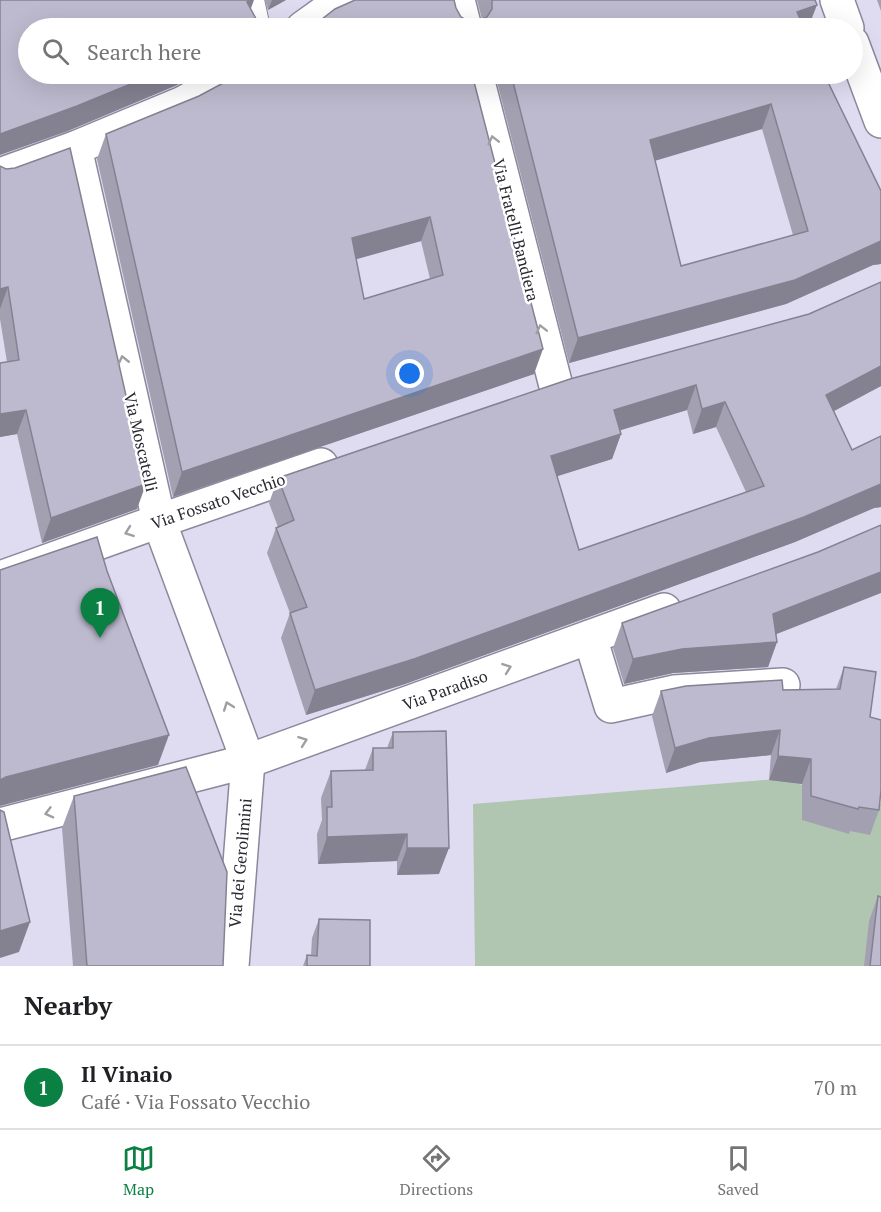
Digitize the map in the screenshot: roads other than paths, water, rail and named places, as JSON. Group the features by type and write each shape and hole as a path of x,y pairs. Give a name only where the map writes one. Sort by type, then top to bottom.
{"street":[{"path":"317,18 342,0"},
{"path":"458,0 462,18"},
{"path":"837,0 843,18"},
{"path":"863,73 881,121"},
{"path":"0,175 75,148 183,103 218,84"},
{"name":"Via Fratelli Bandiera","path":"478,84 544,389 590,376"},
{"name":"Via Moscatelli","path":"75,148 159,521 248,761"},
{"name":"Via Fossato Vecchio","path":"0,578 352,455"},
{"name":"Via Paradiso","path":"0,825 248,761 690,600"},
{"path":"590,637 611,706 674,692 783,685"},
{"name":"Via dei Gerolimini","path":"232,966 248,761"}],"lane":[{"path":"254,0 258,18"}],"place":[{"name":"Il Vinaio","path":"100,638"}]}
